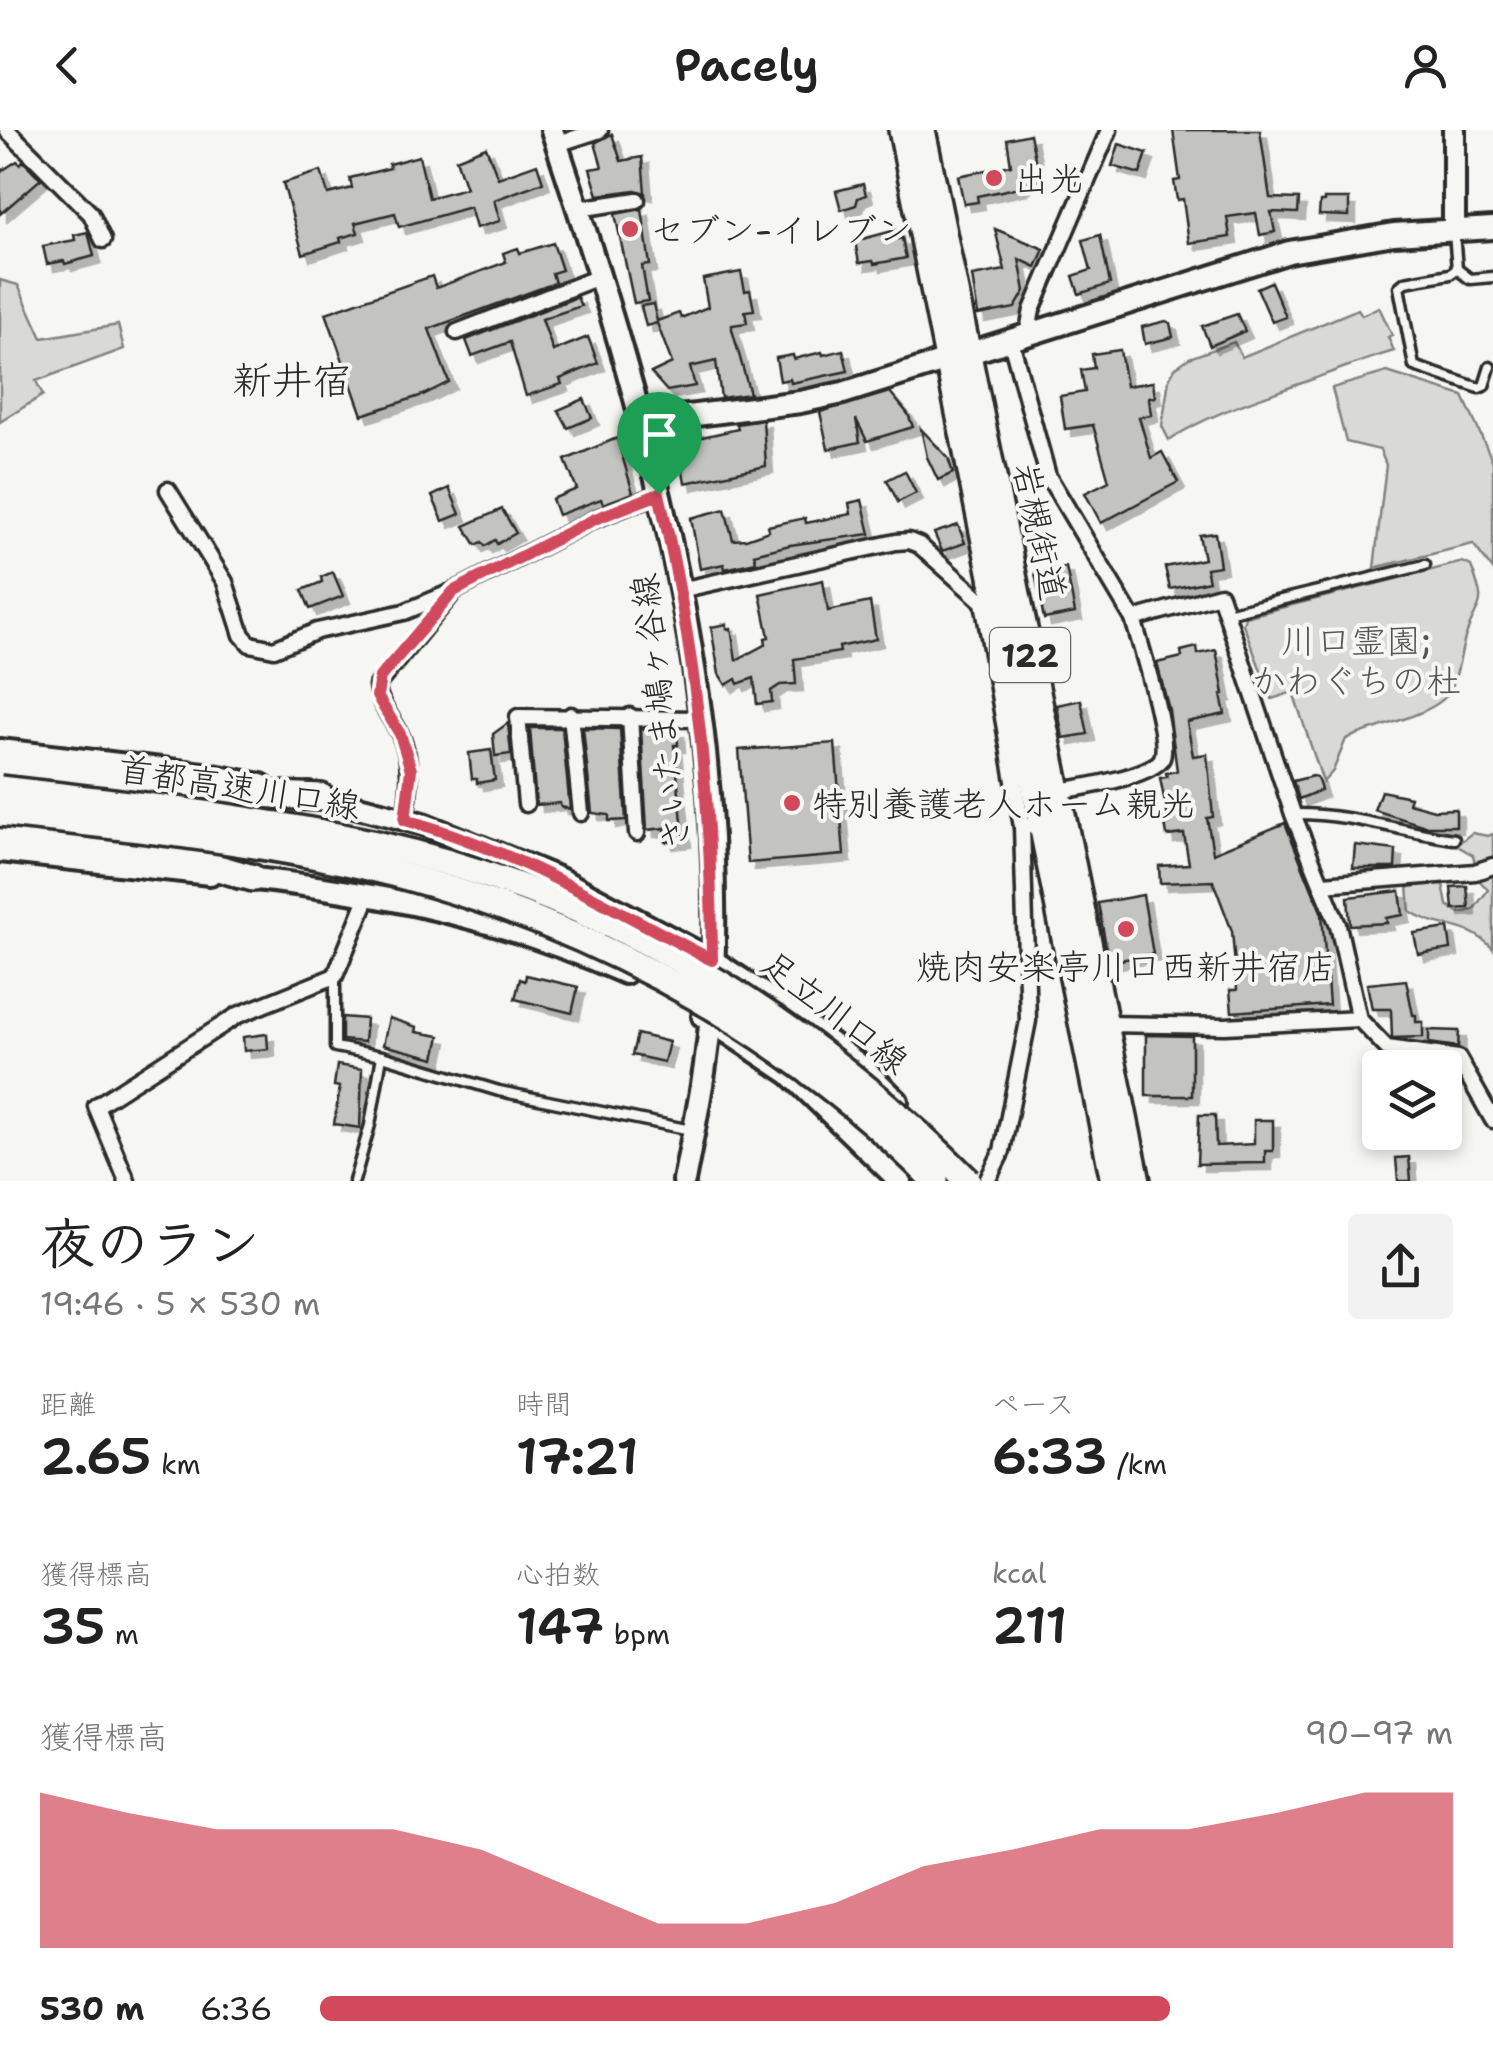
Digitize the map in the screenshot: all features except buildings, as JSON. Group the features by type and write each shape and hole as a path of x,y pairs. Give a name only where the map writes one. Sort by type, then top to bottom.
{"highway":[{"name":"岩槻街道","path":"902,130 1059,792 1137,1181"},
{"name":"岩槻街道","path":"922,130 959,358 990,601 1033,825 1114,1181"},
{"path":"0,769 191,791 321,797"},
{"name":"首都高速川口線","path":"0,789 122,803 376,844 458,866 574,908 687,962 775,1018 883,1100 968,1181"},
{"name":"首都高速川口線","path":"0,813 262,846 417,880 581,939 696,998 778,1050 863,1115 935,1181"},
{"path":"0,834 108,843 252,878"},
{"path":"778,1050 916,1181"}],"main road":[{"path":"1454,130 1454,228"},
{"name":"さいたま鳩ヶ谷線","path":"554,137 599,277 659,494 680,590 700,719 708,805 710,1021 684,1181"},
{"path":"640,422 828,396 1289,252 1394,234 1493,228"},
{"name":"足立川口線","path":"0,750 202,774 321,797 405,820 509,857 712,960 773,1000 860,1066 984,1181"},
{"path":"0,851 252,878 405,900 489,921 573,950 649,984 790,1074 900,1181"}],"street":[{"path":"6,130 90,214 102,240"},
{"path":"554,137 600,130"},
{"path":"1059,792 1094,786 1154,767 1163,758 1164,744 1151,683 1133,619 1048,476 1019,339 1109,130"},
{"path":"578,209 636,200"},
{"path":"456,332 599,277"},
{"path":"168,490 218,568 242,635 250,644 274,649 316,631 404,612 454,591 580,526 659,494"},
{"path":"680,590 909,541 990,601"},
{"path":"405,820 411,770 400,734 377,696 377,685 454,591"},
{"path":"1133,619 1220,594 1293,814 1338,925 1359,1018 1387,1048 1458,1058 1493,1120"},
{"path":"571,715 581,814"},
{"path":"630,716 637,833"},
{"path":"526,804 518,717 700,719"},
{"path":"984,1181 1002,1151 1028,1020 1033,825"},
{"path":"1323,884 1475,872 1493,866"},
{"path":"127,1181 96,1106 238,1015 335,976 368,896"},
{"path":"1104,1024 1225,1026 1359,1018"}],"lane":[{"path":"1454,228 1457,269 1470,279 1493,277"},
{"path":"1457,269 1450,274 1404,282 1399,287 1414,366 1479,388 1484,386 1490,367"},
{"path":"1227,614 1424,565"},
{"path":"1293,814 1364,818 1454,839"},
{"path":"335,976 335,1046 499,1091 694,1131"},
{"path":"354,1181 370,1125 382,1056"}],"green space":[{"path":"0,280 18,285 42,338 118,325 124,349 36,381 43,395 0,422"},
{"path":"1379,307 1392,335 1388,337 1394,351 1235,407 1169,440 1162,426 1169,379 1175,368 1189,358 1234,342 1242,357 1358,309 1362,315"},
{"name":"川口霊園; かわぐちの杜","path":"1387,372 1463,396 1493,462 1493,570 1473,544 1374,568 1386,465 1380,450 1346,442 1332,388"},
{"name":"川口霊園; かわぐちの杜","path":"1463,562 1471,566 1480,599 1450,691 1418,714 1346,739 1333,771 1323,782 1293,692 1272,699 1243,624 1245,617"},
{"path":"1472,833 1493,834 1493,949 1473,933 1410,911 1408,885 1443,884 1447,905 1460,913 1473,910 1488,890 1479,880 1473,855 1456,845"}],"place":[{"name":"出光","path":"994,178"},
{"name":"セブン-イレブン","path":"630,229"},
{"name":"特別養護老人ホーム親光","path":"792,803"},
{"name":"焼肉安楽亭川口西新井宿店","path":"1126,929"}],"district":[{"name":"新井宿","path":"292,380"}],"route":[{"path":"659,494 693,656 708,805 712,960 560,880 509,857 405,820 411,770 400,734 377,696 380,677 454,591 550,540 659,494"}]}
